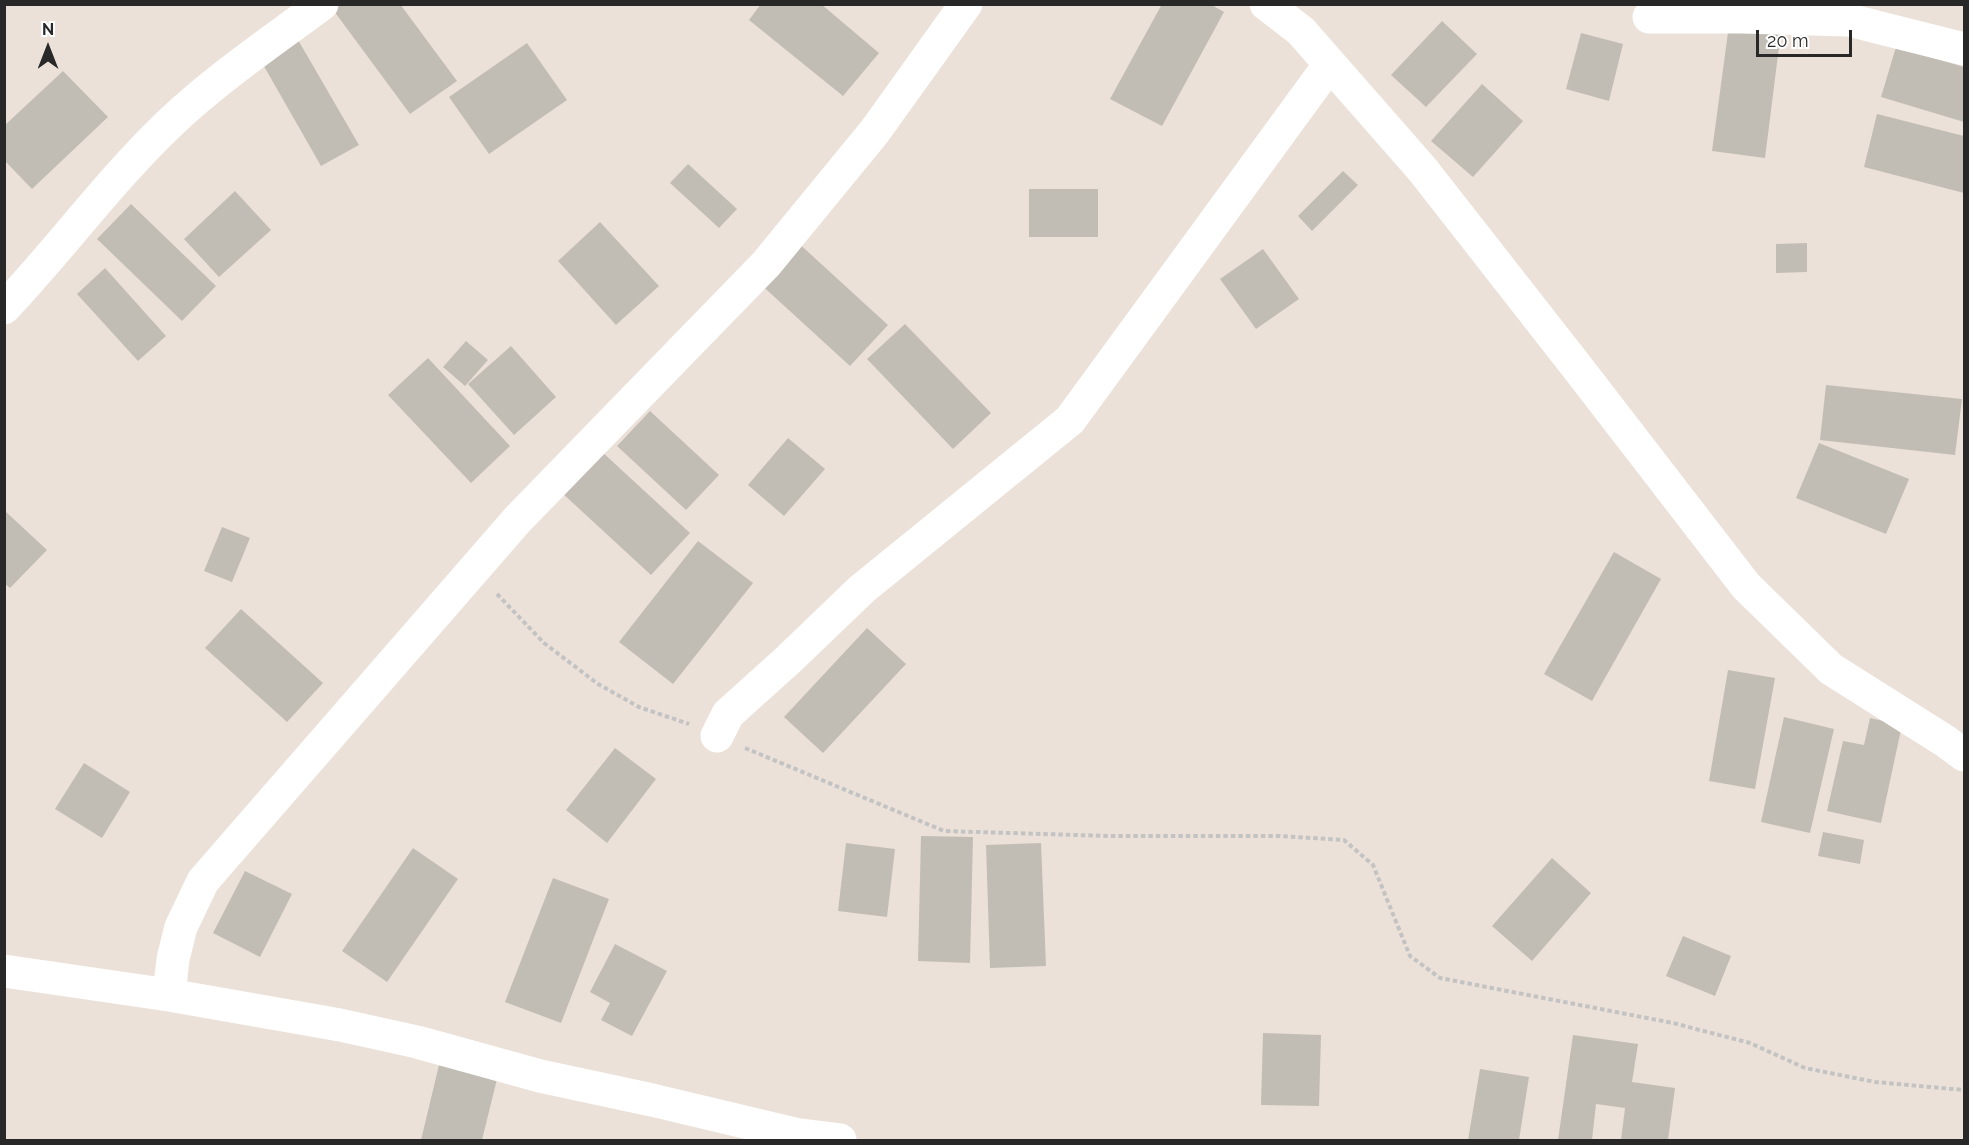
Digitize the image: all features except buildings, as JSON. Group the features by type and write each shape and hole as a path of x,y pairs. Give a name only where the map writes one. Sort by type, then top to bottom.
{"street":[{"path":"4,308 119,176 170,123 231,72 322,4"},
{"path":"169,995 172,959 181,927 203,880 518,519 766,264 875,131 966,4"},
{"path":"1266,4 1301,31 1422,169 1746,586 1831,669 1958,743"},
{"path":"1649,17 1849,20 1965,49"},
{"path":"717,736 728,714 862,589 1070,420 1330,64"},
{"path":"4,972 169,995 340,1025 417,1042 540,1076 799,1135 840,1140"}],"path":[{"path":"474,570 544,643 598,684 639,707 687,723 944,831 1109,836 1280,836 1344,840 1373,865 1410,956 1440,978 1673,1023 1750,1043 1805,1068 1875,1082 1965,1090"}]}
